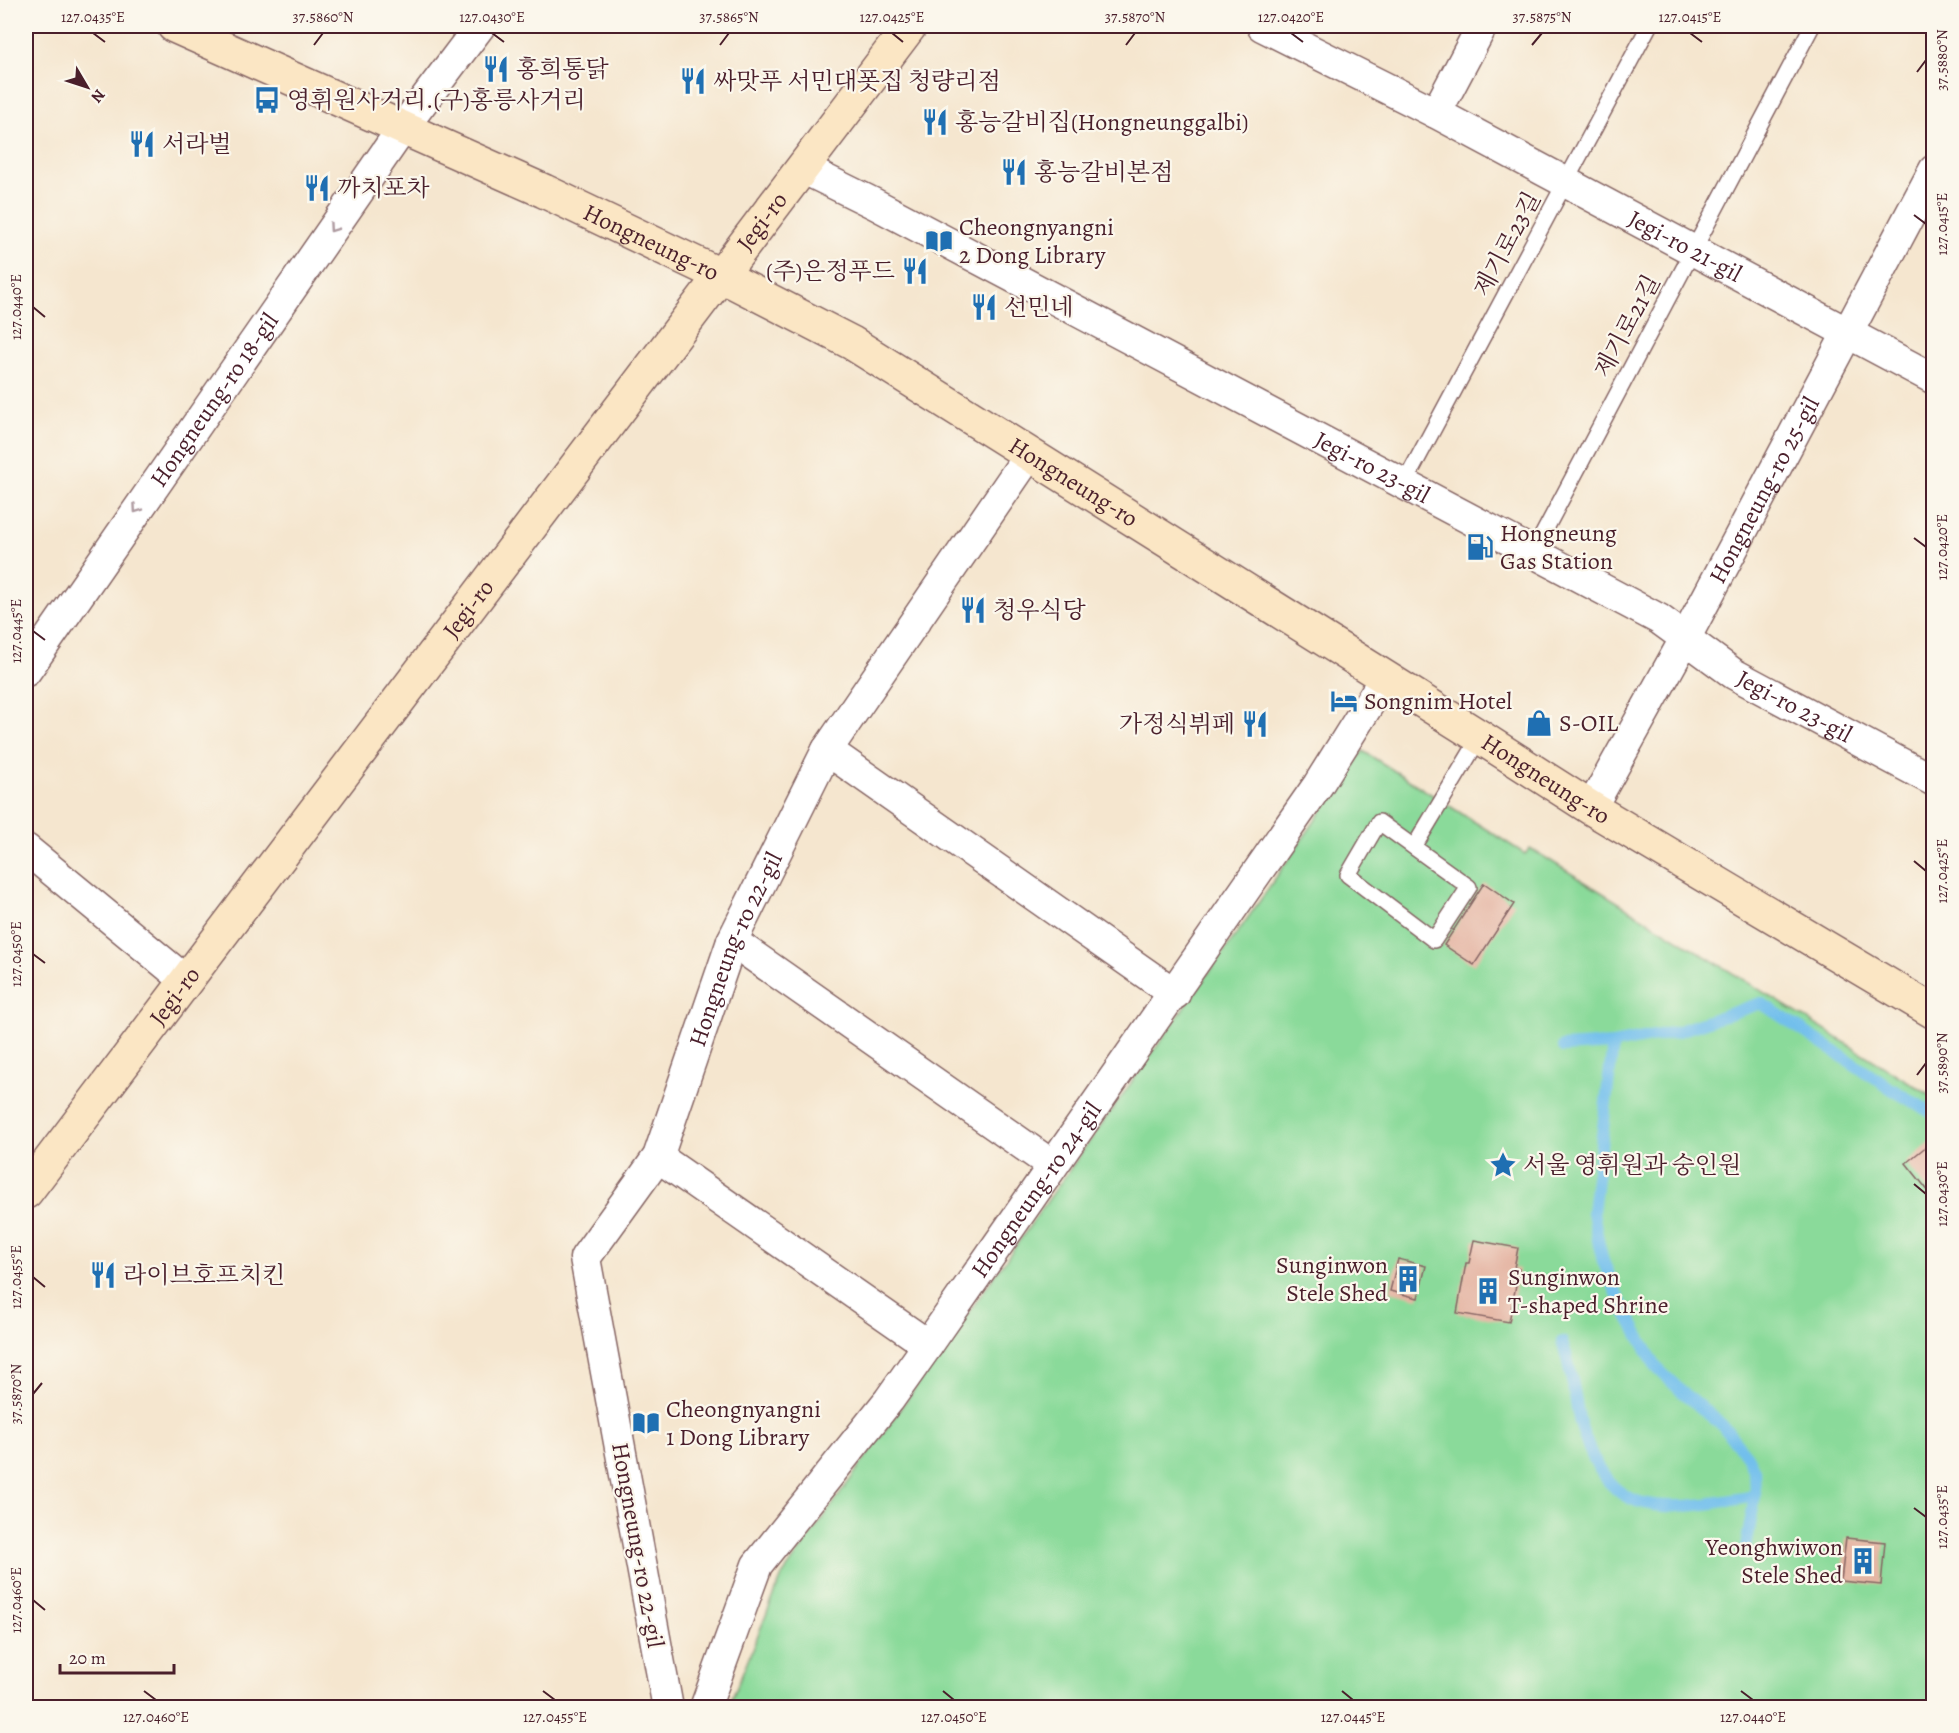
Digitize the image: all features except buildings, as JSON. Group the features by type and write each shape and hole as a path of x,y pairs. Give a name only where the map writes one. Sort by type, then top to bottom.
{"main road":[{"name":"Hongneung-ro","path":"174,26 544,191 720,275 852,343 1591,808 1934,1012"},
{"name":"Jegi-ro","path":"26,1192 910,26"}],"street":[{"name":"Hongneung-ro 18-gil","path":"26,671 402,129 480,26"},
{"name":"Jegi-ro 21-gil","path":"1262,26 1436,113 1934,379"},
{"path":"1436,113 1482,26"},
{"name":"Jegi-ro 23-gil","path":"802,168 875,204 1659,619 1734,674 1934,780"},
{"name":"Hongneung-ro 25-gil","path":"1591,808 1685,639 1934,170"},
{"name":"Hongneung-ro 22-gil","path":"668,1707 585,1258 658,1157 732,941 827,750 1029,455"},
{"name":"Hongneung-ro 24-gil","path":"705,1707 757,1565 889,1400 928,1345 1052,1165 1175,994 1318,785 1385,678"},
{"path":"827,750 1175,994"},
{"path":"26,849 185,980"},
{"path":"732,941 1052,1165"},
{"path":"658,1157 928,1345"}],"lane":[{"name":"제기로23길","path":"1404,484 1649,26"},
{"name":"제기로21길","path":"1533,553 1812,26"},
{"path":"1414,847 1480,737"},
{"path":"1379,822 1414,847 1469,887 1434,940 1348,875 1379,822"}],"green space":[{"name":"서울 영휘원과 숭인원","path":"1363,751 1525,854 1530,848 1933,1097 1933,1707 728,1708 782,1576 1259,902"}],"waterway":[{"path":"1563,1047 1613,1044 1676,1032 1761,1003 1893,1090 1934,1114"},
{"path":"1613,1044 1593,1212 1603,1261 1620,1301 1656,1367 1722,1425 1747,1456 1754,1470 1755,1496 1746,1548"},
{"path":"1562,1342 1586,1442 1595,1461 1613,1487 1634,1500 1668,1506 1705,1504 1755,1496"}],"place":[{"name":"홍희통닭","path":"496,69"},
{"name":"싸맛푸 서민대폿집 청량리점","path":"693,81"},
{"name":"영휘원사거리.(구)홍릉사거리","path":"267,100"},
{"name":"홍능갈비집(Hongneunggalbi)","path":"935,122"},
{"name":"서라벌","path":"142,144"},
{"name":"홍능갈비본점","path":"1014,172"},
{"name":"까치포차","path":"317,188"},
{"name":"Cheongnyangni 2 Dong Library","path":"939,241"},
{"name":"(주)은정푸드","path":"915,271"},
{"name":"선민네","path":"984,307"},
{"name":"Hongneung Gas Station","path":"1480,547"},
{"name":"청우식당","path":"973,610"},
{"name":"Songnim Hotel","path":"1344,701"},
{"name":"S-OIL","path":"1539,723"},
{"name":"가정식뷔페","path":"1255,724"},
{"name":"서울 영휘원과 숭인원","path":"1503,1165"},
{"name":"라이브호프치킨","path":"103,1275"},
{"name":"Sunginwon Stele Shed","path":"1408,1279"},
{"name":"Sunginwon T-shaped Shrine","path":"1488,1291"},
{"name":"Cheongnyangni 1 Dong Library","path":"646,1423"},
{"name":"Yeonghwiwon Stele Shed","path":"1863,1561"}]}
